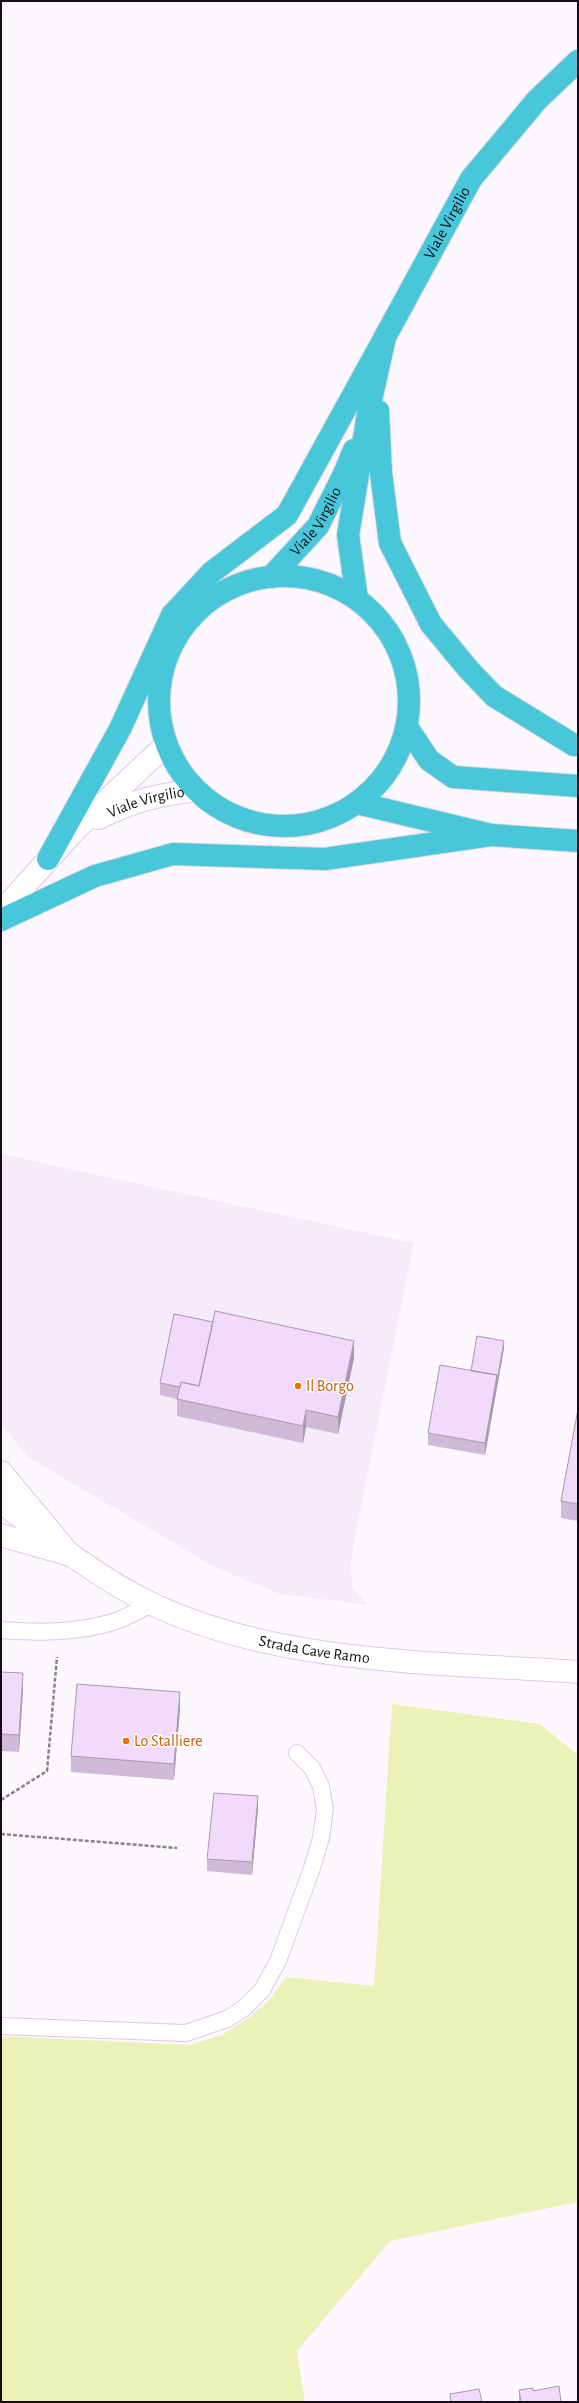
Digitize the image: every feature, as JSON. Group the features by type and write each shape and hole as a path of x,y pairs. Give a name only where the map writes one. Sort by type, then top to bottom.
{"highway":[{"name":"Viale Virgilio","path":"357,599 348,535 376,370 384,337 471,178 537,100 578,60"},
{"path":"48,859 120,729 172,615 212,572 287,515 384,337"},
{"path":"376,370 381,473 390,543 431,624 469,670 494,696 578,745"},
{"name":"Viale Virgilio","path":"271,576 318,526 344,474 368,414"},
{"path":"271,576 294,576 316,580 338,588 357,599 384,625 402,658 409,692 407,727 395,759 374,788 357,803 330,817 302,825 272,826 242,819 218,807 197,790 180,770 168,746 161,721 159,693 164,666 174,641 193,615 219,595 239,584 271,576"},
{"path":"407,727 429,760 453,777 578,786"},
{"path":"357,803 491,836 578,841"},
{"path":"1,920 95,876 173,854 325,859 491,836"}],"street":[{"name":"Viale Virgilio","path":"1,912 75,830 154,756 168,746"},
{"name":"Viale Virgilio","path":"75,830 128,803 156,795 197,790"},
{"path":"1,1472 70,1554"},
{"name":"Strada Cave Ramo","path":"1,1502 70,1554 152,1604 198,1623 288,1647 343,1656 578,1672"},
{"name":"Strada Cave Ramo","path":"1,1521 70,1554"},
{"path":"1,1535 70,1554"}],"lane":[{"path":"1,1630 59,1632 114,1622 152,1604"},
{"path":"1,2026 186,2033 221,2022 244,2008 262,1990 278,1961 311,1871 321,1838 325,1809 321,1786 312,1768 297,1753"}],"path":[{"path":"1,1800 47,1771 59,1632"},
{"path":"1,1834 177,1848"}],"shaded area":[{"path":"1,1154 414,1243 351,1559 352,1587 368,1605 280,1594 214,1567 28,1457 1,1424"}],"green space":[{"path":"392,1704 540,1724 578,1755 578,2202 390,2241 297,2351 305,2402 1,2402 1,2036 189,2045 222,2035 251,2016 271,1998 286,1977 374,1986"}],"building":[{"path":"215,1311 354,1341 338,1417 306,1410 303,1426 177,1399 181,1382 199,1386"},
{"path":"174,1314 213,1322 199,1386 181,1382 180,1387 160,1383"},
{"path":"477,1336 504,1341 497,1381 497,1375 471,1371"},
{"path":"440,1365 497,1375 485,1443 428,1433"},
{"path":"578,1409 578,1504 561,1501"},
{"path":"1,1672 23,1673 19,1735 1,1734"},
{"name":"Lo Stalliere","path":"77,1684 180,1692 174,1764 71,1756"},
{"path":"214,1793 258,1796 252,1862 207,1859"},
{"path":"559,2386 561,2402 521,2402 519,2390 533,2388 533,2391"},
{"path":"479,2389 482,2402 451,2402 450,2394"}],"place":[{"name":"Il Borgo","path":"298,1386"},
{"name":"Lo Stalliere","path":"126,1741"}]}
